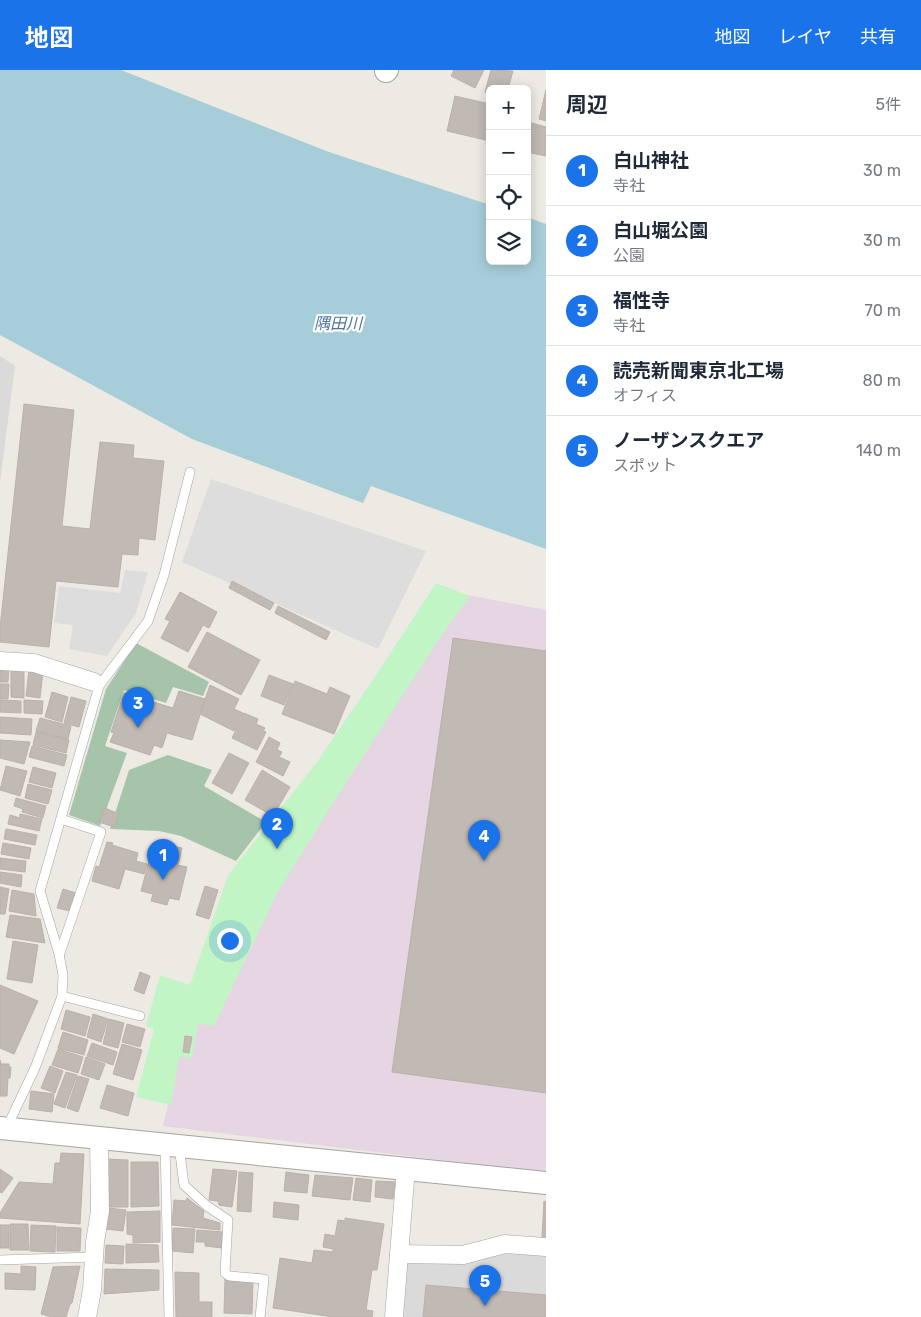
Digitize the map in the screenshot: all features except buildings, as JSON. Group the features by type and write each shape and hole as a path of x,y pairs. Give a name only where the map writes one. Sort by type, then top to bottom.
{"street":[{"path":"0,661 34,663 96,684"},
{"path":"2,1132 99,1138 546,1183"},
{"path":"87,1317 92,1290 95,1242 100,1211 99,1138"},
{"path":"394,1317 406,1168"},
{"path":"399,1254 463,1255 505,1244 546,1247"}],"lane":[{"path":"2,1132 35,1068 62,996 63,975 60,954 40,891 96,684 148,621 164,574 190,472"},
{"path":"60,954 101,832 61,819"},
{"path":"62,996 140,1016"},
{"path":"168,1317 172,1145"},
{"path":"172,1145 184,1185 207,1206 228,1220 225,1272 229,1276 264,1279 260,1317"},
{"path":"0,1260 94,1258"}],"shaded area":[{"path":"0,356 15,366 0,482"},
{"path":"211,479 426,551 378,649 182,562"},
{"path":"125,570 148,572 136,613 107,656 69,649 73,625 54,623 59,586 120,593"},
{"path":"462,594 546,610 546,1173 163,1126 188,1019"},
{"path":"506,1248 546,1250 546,1317 401,1317 405,1259"}],"green space":[{"path":"436,583 470,596 443,633 277,893 214,1026 198,1024 192,1058 179,1057 171,1105 136,1097 154,1029 146,1026 160,975 190,985 228,875 317,762"},
{"path":"136,643 209,682 203,696 173,687 166,703 124,690 105,746 127,753 100,826 69,815 106,689"},
{"path":"168,755 212,770 204,786 266,822 236,861 181,836 159,831 110,829 129,770"}],"water":[{"name":"隅田川","path":"0,70 121,70 329,152 486,204 486,265 531,265 531,218 546,224 546,549 371,486 363,503 192,439 0,335"}],"place":[{"name":"福性寺","path":"138,728"},
{"name":"白山堀公園","path":"277,849"},
{"name":"読売新聞東京北工場","path":"484,861"},
{"name":"白山神社","path":"163,880"},
{"name":"ノーザンスクエア","path":"485,1306"}]}
